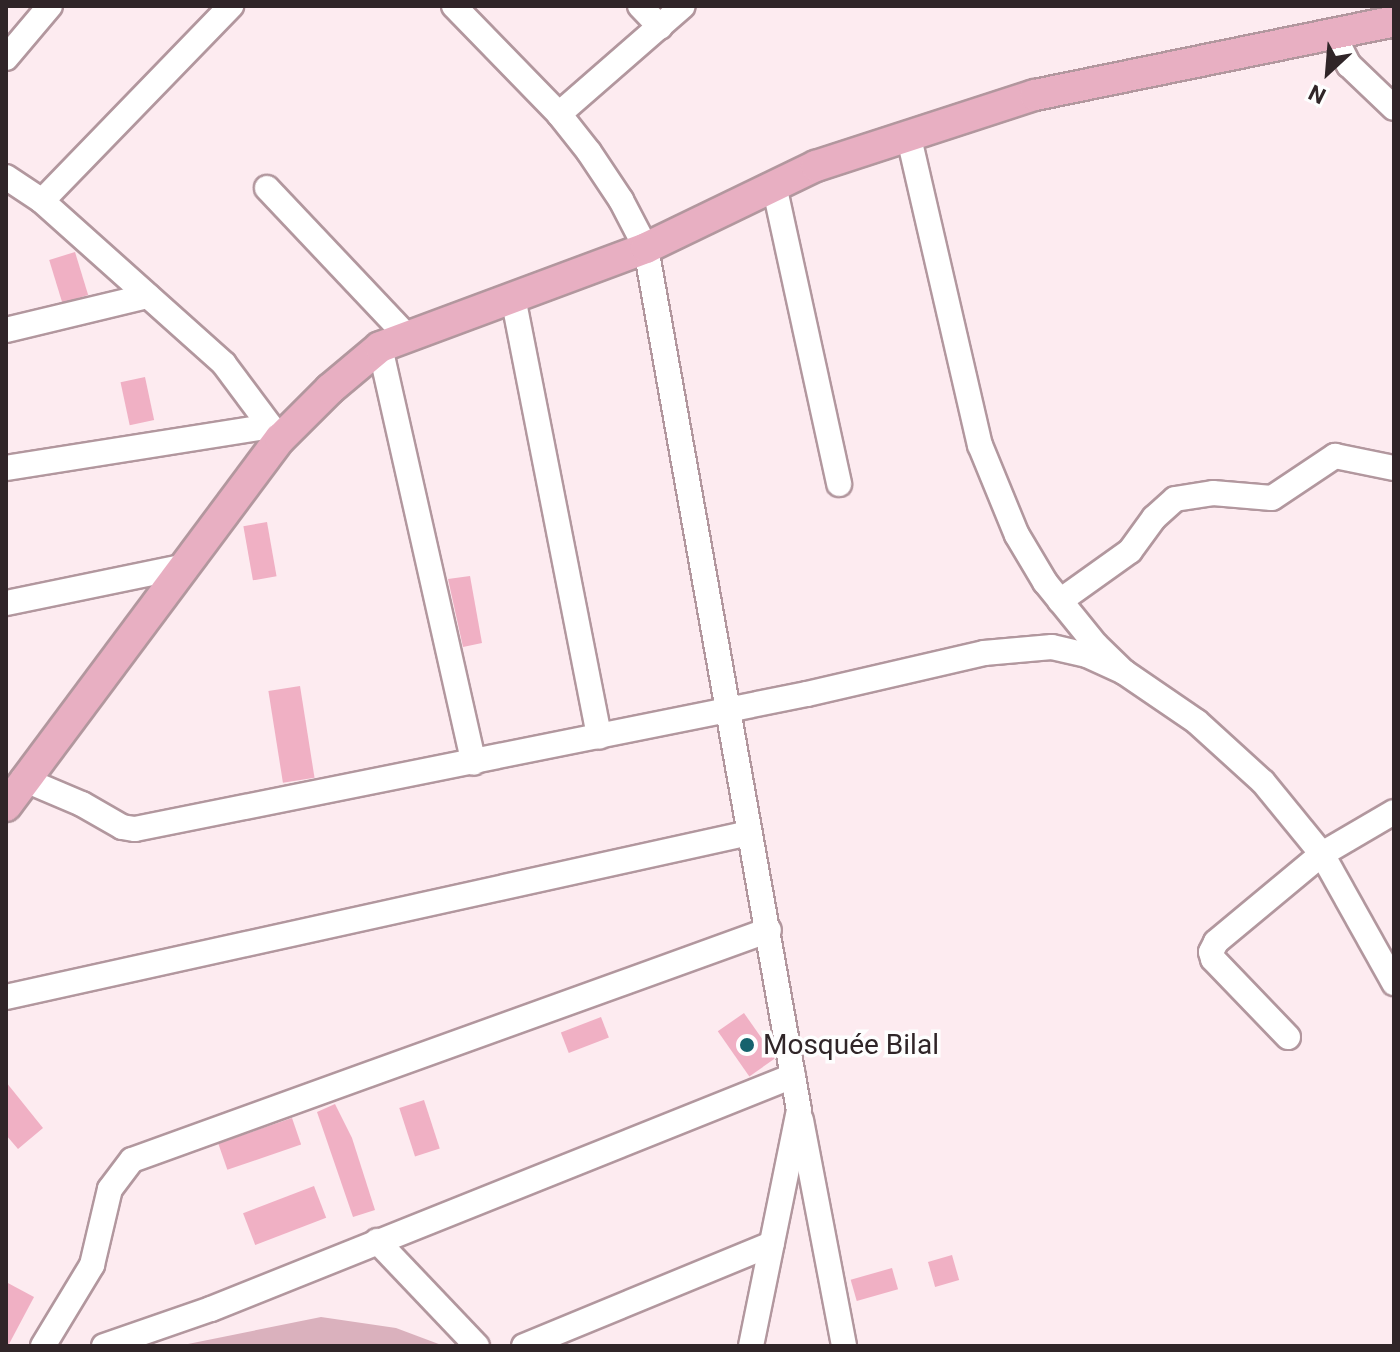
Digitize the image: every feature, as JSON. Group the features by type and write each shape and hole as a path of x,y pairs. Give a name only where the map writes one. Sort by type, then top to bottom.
{"main road":[{"path":"6,806 23,779 186,566 275,432 394,342 646,248 816,166 1035,95 1394,21"}],"street":[{"path":"6,58 15,31 50,6"},
{"path":"42,201 231,6"},
{"path":"454,6 559,114 621,200 646,248 749,833 844,1346"},
{"path":"640,6 660,27"},
{"path":"559,114 683,6"},
{"path":"1333,34 1353,71 1394,108"},
{"path":"909,138 980,445 1017,535 1060,601 1124,672 1223,744 1263,782 1322,854 1394,983"},
{"path":"6,177 42,201 224,364 275,432 6,468"},
{"path":"774,185 839,484"},
{"path":"267,188 394,342 474,763"},
{"path":"6,330 148,296"},
{"path":"513,297 599,737"},
{"path":"1060,601 1130,551 1154,518 1175,499 1213,493 1272,498 1335,456 1394,468"},
{"path":"6,603 186,566"},
{"path":"23,779 82,804 122,827 135,829 474,763 1024,647 1070,650 1124,672"},
{"path":"1288,1037 1213,959 1211,952 1216,942 1322,854 1394,812"},
{"path":"6,997 749,833"},
{"path":"43,1346 92,1265 106,1200 132,1160 769,930"},
{"path":"104,1346 211,1309 793,1076"},
{"path":"751,1346 799,1110"},
{"path":"377,1241 477,1346"},
{"path":"524,1346 772,1244"}],"shaded area":[{"path":"321,1317 396,1328 444,1346 178,1346"}],"building":[{"path":"75,252 88,295 62,303 49,260"},
{"path":"145,377 154,420 130,425 121,382"},
{"path":"267,522 277,576 253,580 243,526"},
{"path":"470,576 482,643 463,647 448,579"},
{"path":"300,686 315,778 283,783 268,691"},
{"name":"Mosquée Bilal","path":"744,1013 776,1058 749,1076 718,1031"},
{"path":"601,1017 609,1038 569,1053 561,1032"},
{"path":"6,1082 43,1128 18,1149 6,1135"},
{"path":"424,1100 440,1149 415,1157 399,1108"},
{"path":"335,1104 352,1138 375,1210 353,1217 317,1112"},
{"path":"292,1118 301,1144 227,1170 218,1143"},
{"path":"314,1186 326,1218 255,1245 243,1213"},
{"path":"952,1255 959,1280 935,1287 928,1262"},
{"path":"892,1268 898,1289 857,1301 851,1280"},
{"path":"6,1282 34,1297 8,1346 6,1346"}],"place":[{"name":"Mosquée Bilal","path":"747,1045"}]}
